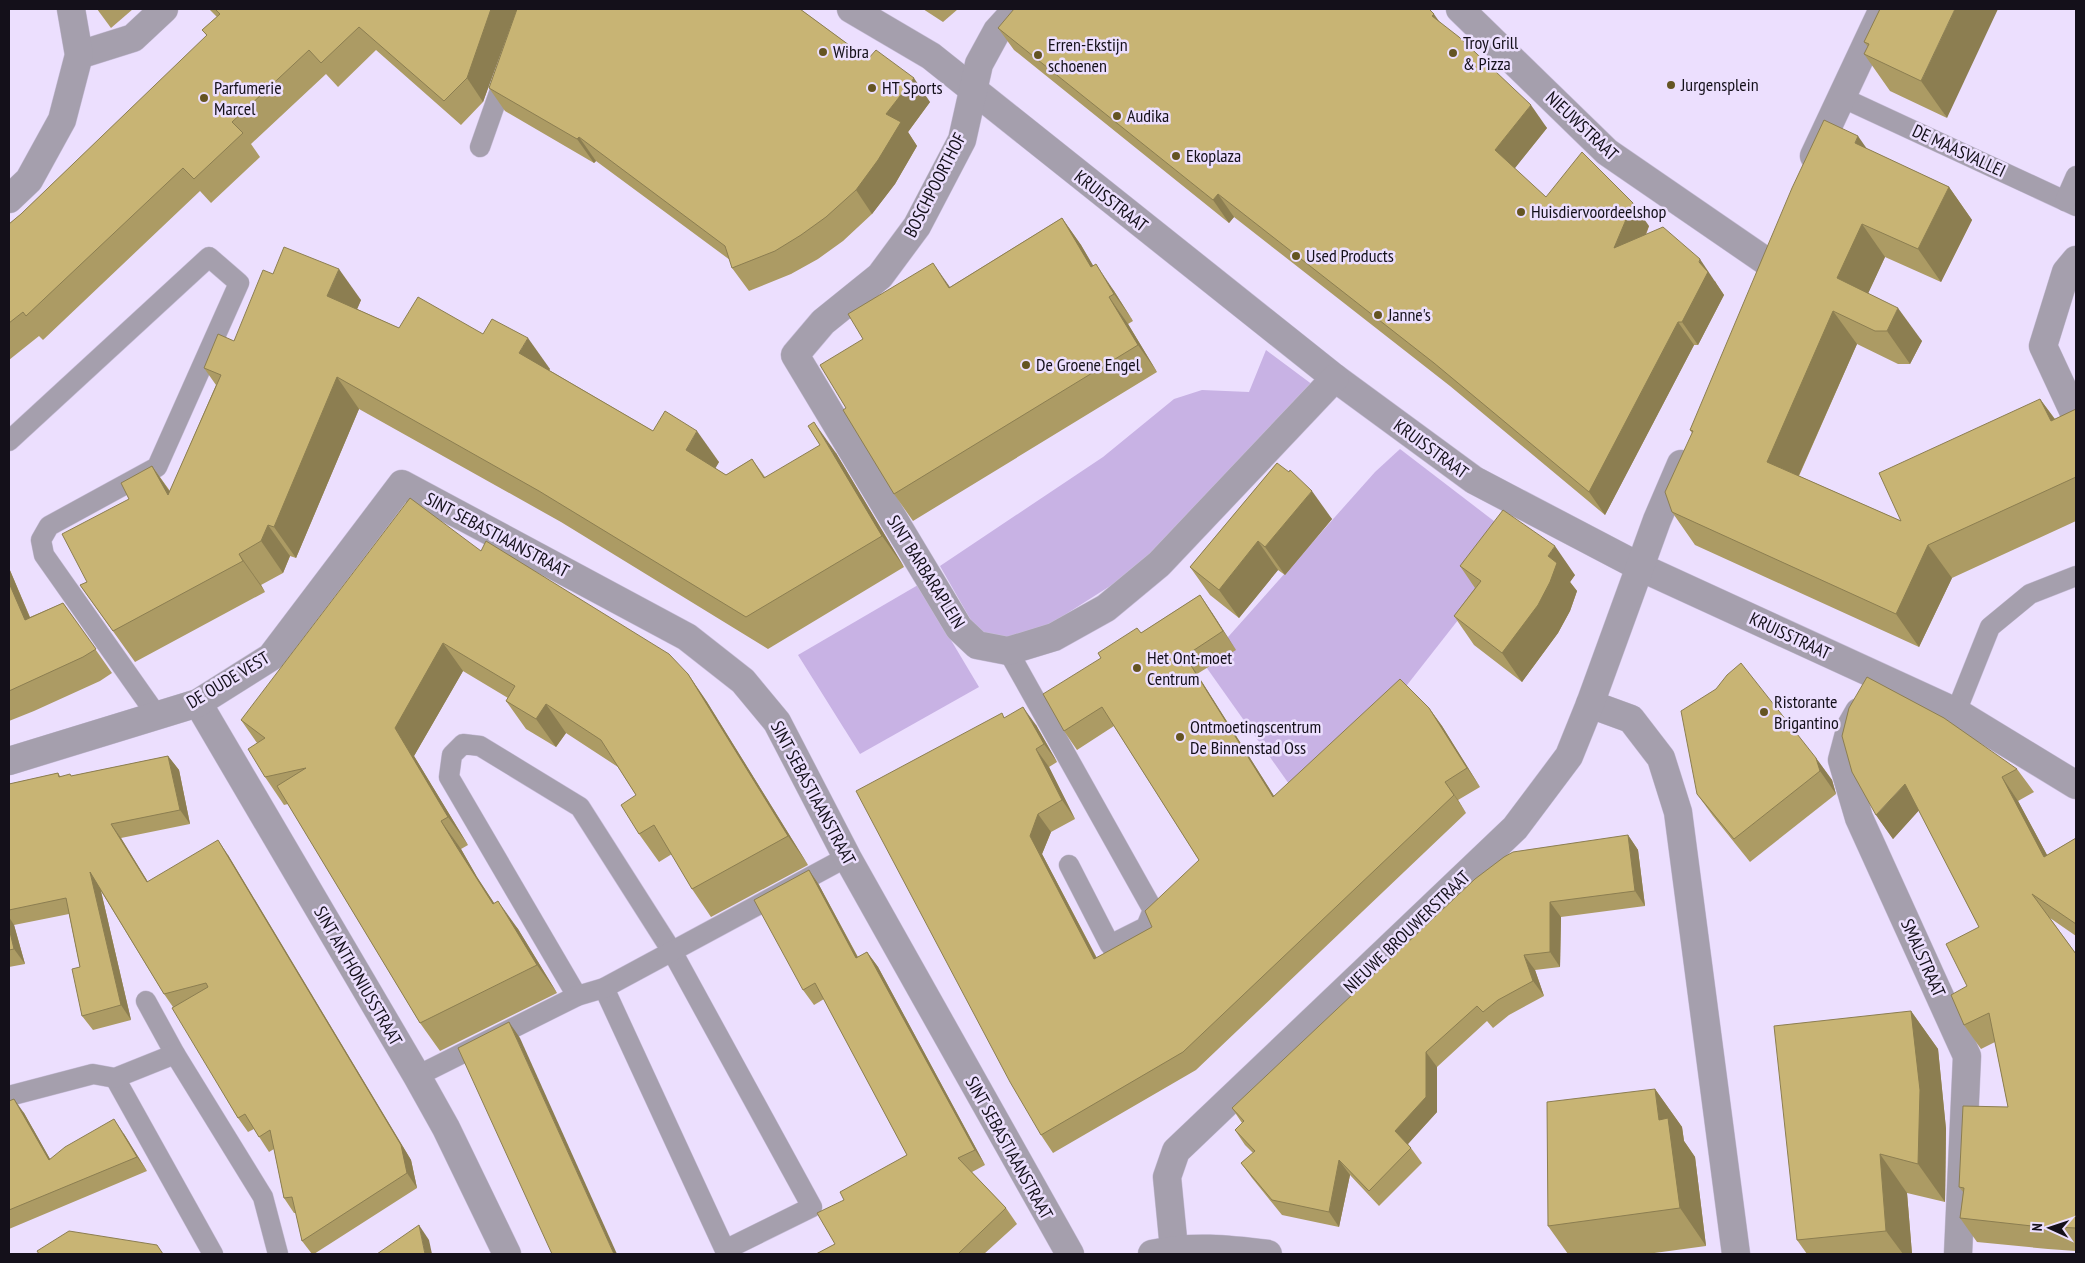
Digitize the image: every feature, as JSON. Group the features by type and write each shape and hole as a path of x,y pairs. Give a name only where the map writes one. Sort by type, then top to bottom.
{"street":[{"path":"9,199 29,180 62,120 79,55 71,9"},
{"path":"79,55 133,38 164,9"},
{"name":"KRUISSTRAAT","path":"851,9 931,56 1335,378 1474,480 1640,567 1956,712 2076,785"},
{"name":"BOSCHPOORTHOF","path":"795,355 823,322 880,276 917,226 962,140 979,64 997,31 1017,9"},
{"name":"NIEUWSTRAAT","path":"1460,9 1607,152 1767,262"},
{"path":"1806,175 1883,9"},
{"path":"1756,288 1779,236"},
{"path":"2075,265 2066,272 2043,346 2076,417"},
{"name":"SINT BARBARAPLEIN","path":"795,355 959,628 977,645 1008,651 1054,637 1114,602 1159,564 1335,378"},
{"name":"NIEUWE BROUWERSTRAAT","path":"1163,1252 1167,1177 1176,1152 1515,828 1569,756 1590,704 1657,520 1691,440"},
{"name":"DE OUDE VEST","path":"9,761 158,717 198,703 271,657 402,484"},
{"name":"SINT SEBASTIAANSTRAAT","path":"402,484 687,637 743,681 777,722 848,857 1070,1254"},
{"name":"SMALSTRAAT","path":"1879,677 1851,726 1842,760 1859,818 1967,1056 1958,1254"},
{"name":"SINT ANTHONIUSSTRAAT","path":"198,703 417,1076 446,1128 507,1254"},
{"path":"1590,704 1631,719 1661,758 1678,812 1736,1254"},
{"path":"1163,1252 1226,1248 1268,1254"}],"lane":[{"path":"480,147 513,55"},
{"name":"DE MAASVALLEI","path":"1841,97 2071,203"},
{"path":"2071,203 2076,176"},
{"path":"9,441 210,257 239,283 157,468 49,526 41,540 44,555 158,717"},
{"path":"1956,712 1990,627 2030,594 2076,576"},
{"path":"1008,651 1153,910 1146,927 1110,945 1069,866"},
{"path":"577,996 450,777 452,755 463,744 480,746 580,807 673,952 812,1207 725,1250 604,988"},
{"path":"417,1076 577,996 604,988 848,857"},
{"path":"146,1002 175,1054 263,1197 278,1254"},
{"path":"9,1096 93,1074 116,1078 175,1054"},
{"path":"116,1078 213,1254"}],"shaded area":[{"path":"1266,350 1317,388 1168,544 1118,581 1022,642 992,657 940,566 1103,457 1174,399 1202,390 1249,392"},
{"path":"1400,449 1520,541 1342,768 1306,808 1204,664 1375,472"},
{"path":"918,585 979,687 860,754 798,655"}],"building":[{"path":"215,9 491,9 467,78 444,101 359,27 321,63 309,50 232,122 243,133 194,179 183,168 26,316 23,312 9,323 9,224 207,35 202,30 220,14"},
{"path":"517,9 800,9 868,59 876,50 914,78 886,114 901,122 878,160 856,190 826,217 801,235 775,251 732,268 725,246 579,137 577,139 489,88"},
{"path":"1014,9 1429,9 1434,14 1432,16 1459,37 1531,105 1495,150 1546,197 1582,152 1633,203 1614,248 1663,227 1700,259 1699,262 1708,272 1682,322 1678,322 1589,492 1434,363 1218,194 1213,200 998,28"},
{"path":"1880,9 1955,9 1921,81 1864,54 1869,44 1864,42"},
{"path":"1824,120 1858,136 1855,143 1949,187 1918,249 1862,224 1837,278 1898,308 1887,331 1875,331 1833,311 1767,462 1901,521 1879,473 2040,399 2051,421 2076,409 2076,477 1928,545 1896,614 1672,512 1665,492 1693,431 1690,430 1792,188"},
{"path":"1062,218 1091,267 1096,264 1114,294 1109,297 1138,345 894,494 843,410 846,408 820,365 863,339 848,314 933,263 949,288"},
{"path":"284,247 339,269 327,296 399,328 418,297 483,334 492,319 528,338 519,353 653,431 665,411 697,431 686,450 726,475 752,459 764,478 820,445 808,426 814,422 882,536 746,617 539,491 337,377 274,527 268,525 261,541 239,554 243,561 113,631 80,585 87,582 62,534 129,499 121,483 152,466 168,495 221,375 204,368 218,334 234,341 263,270 273,274"},
{"path":"1277,463 1289,472 1290,470 1312,491 1265,547 1258,541 1219,590 1190,567"},
{"path":"410,498 481,551 486,541 669,654 688,674 788,836 692,889 654,825 639,834 621,805 636,795 601,740 546,704 536,719 506,701 515,686 443,643 395,728 448,817 441,821 493,904 498,901 537,965 420,1023 277,786 306,768 265,777 248,749 265,738 241,720"},
{"path":"1503,510 1555,546 1548,556 1557,563 1538,605 1502,653 1454,616 1481,581 1460,566"},
{"path":"9,583 25,620 63,603 96,649 83,657 9,691"},
{"path":"1200,595 1223,631 1185,656 1273,797 1400,679 1429,708 1467,768 1445,782 1454,795 1183,1052 1041,1135 1010,1082 856,791 1002,713 1004,718 1023,707 1044,744 1036,749 1062,800 1038,814 1030,836 1094,959 1152,927 1145,911 1199,860 1102,707 1064,731 1043,694 1101,658 1098,653 1137,628 1141,633"},
{"path":"1741,663 1816,758 1820,771 1734,839 1697,794 1681,711 1716,689 1727,675"},
{"path":"1867,677 1944,718 2017,769 2002,777 2044,857 2076,838 2076,924 2032,894 2076,954 2076,1228 2032,1226 1960,1218 1964,1188 1959,1187 1963,1106 2008,1107 1989,1013 1964,1025 1951,995 1967,986 1946,944 1979,927 1905,784 1876,815 1852,772 1842,736 1849,708"},
{"path":"168,756 180,810 111,824 147,882 218,840 401,1145 407,1173 302,1241 292,1197 284,1198 270,1130 259,1137 245,1114 238,1118 172,1008 208,987 206,983 164,994 90,872 121,1005 82,1016 72,969 80,967 66,898 9,910 9,784 58,773 59,777 70,774 71,776"},
{"path":"1628,835 1635,891 1550,902 1550,952 1524,955 1533,981 1498,1000 1483,1012 1477,1006 1426,1052 1426,1097 1395,1131 1411,1148 1369,1191 1339,1160 1329,1212 1272,1200 1241,1163 1255,1151 1235,1130 1244,1121 1232,1108 1475,879 1504,857 1513,852"},
{"path":"809,870 856,958 867,952 975,1150 958,1158 1006,1208 958,1254 816,1254 835,1244 817,1213 844,1200 840,1192 907,1155 815,983 803,990 754,900"},
{"path":"9,928 14,949 9,950"},
{"path":"1911,1011 1920,1090 1918,1164 1880,1154 1886,1231 1797,1240 1774,1026"},
{"path":"509,1022 614,1254 552,1254 458,1048"},
{"path":"1655,1089 1659,1120 1668,1118 1680,1208 1548,1226 1547,1102"},
{"path":"14,1099 49,1160 65,1147 114,1119 137,1157 9,1210 9,1101"},
{"path":"419,1225 425,1254 377,1254"},
{"path":"69,1231 157,1245 163,1254 39,1254 37,1251"}],"place":[{"name":"Wibra","path":"823,52"},
{"name":"Troy Grill & Pizza","path":"1453,53"},
{"name":"Erren-Ekstijn schoenen","path":"1038,55"},
{"name":"Jurgensplein","path":"1671,85"},
{"name":"HT Sports","path":"872,88"},
{"name":"Parfumerie Marcel","path":"204,98"},
{"name":"Audika","path":"1117,116"},
{"name":"Ekoplaza","path":"1176,156"},
{"name":"Huisdiervoordeelshop","path":"1521,212"},
{"name":"Used Products","path":"1296,256"},
{"name":"Janne's","path":"1378,315"},
{"name":"De Groene Engel","path":"1026,365"},
{"name":"Het Ont-moet Centrum","path":"1137,668"},
{"name":"Ristorante Brigantino","path":"1764,712"},
{"name":"Ontmoetingscentrum De Binnenstad Oss","path":"1180,737"}]}
